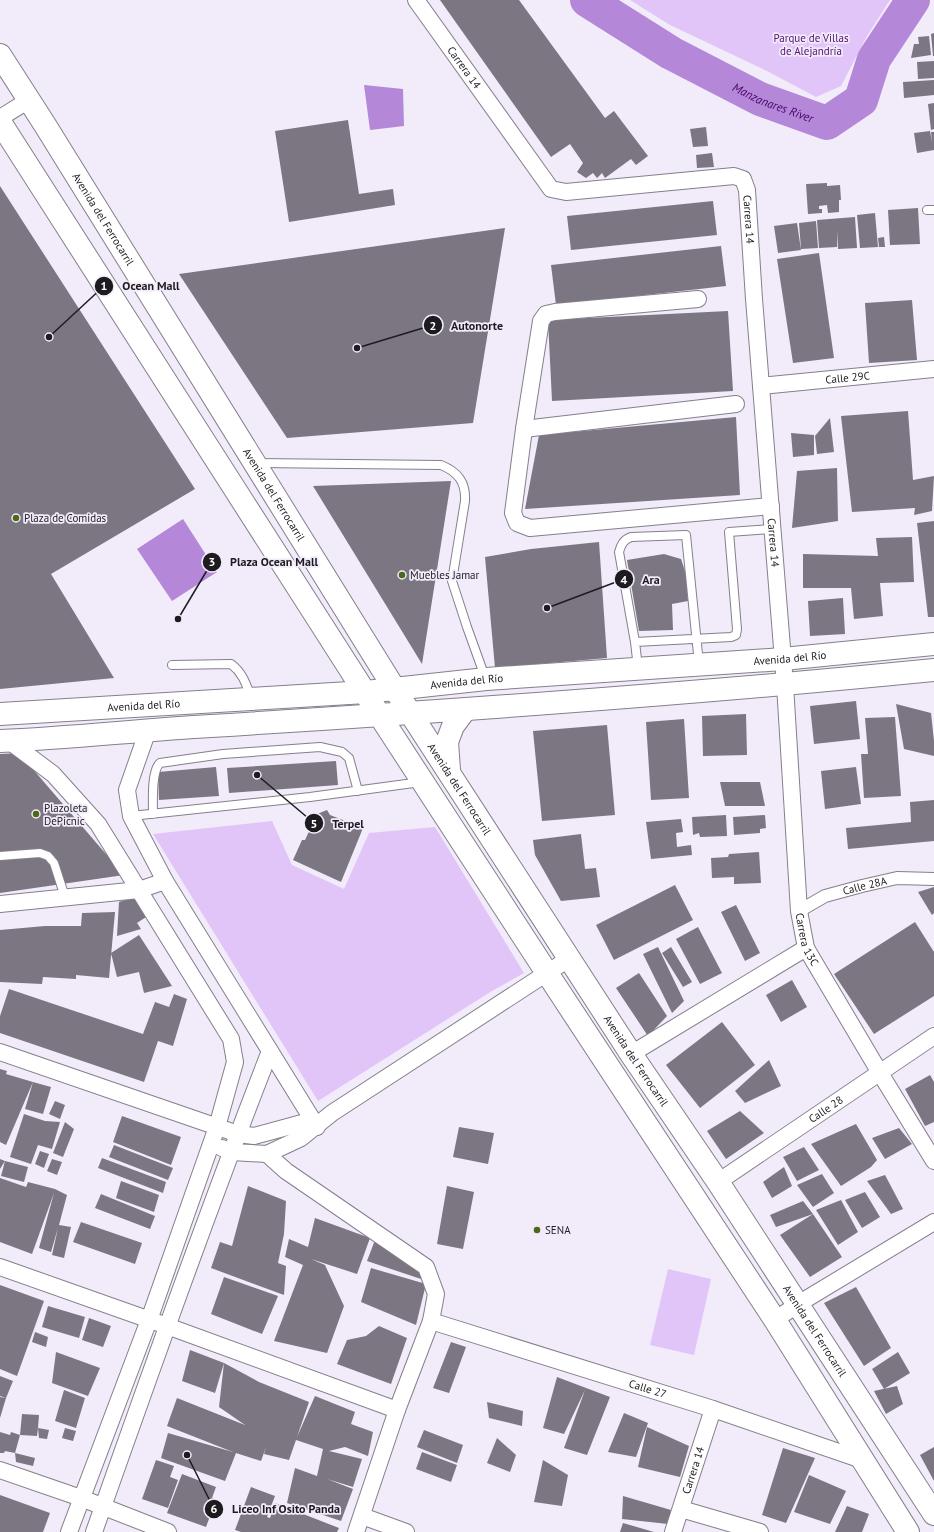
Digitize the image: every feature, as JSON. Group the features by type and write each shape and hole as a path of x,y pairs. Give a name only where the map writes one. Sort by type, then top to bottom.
{"main road":[{"name":"Avenida del Ferrocarril","path":"0,55 449,774 631,1054 718,1182 798,1304 934,1514"},
{"path":"0,122 380,716 775,1320 908,1532"},
{"name":"Avenida del Río","path":"0,714 366,692 486,679 783,659 934,644"},
{"path":"5,741 148,730 465,710 785,685 934,670"},
{"path":"449,774 447,742 454,726 465,710"}],"street":[{"name":"Carrera 14","path":"416,0 551,189 566,192 734,176 744,179 747,190 785,685"},
{"path":"0,118 29,100"},
{"path":"698,299 546,314 541,321 524,429 513,513 517,523 530,528 771,506"},
{"name":"Calle 29C","path":"761,386 934,369"},
{"path":"524,429 736,404"},
{"name":"Carrera 13C","path":"785,685 799,911 806,948 934,1161"},
{"path":"148,730 126,790 131,816 166,880 270,1052 315,1123"},
{"path":"5,741 53,774 98,824 231,1038 235,1062 217,1127 149,1320 69,1532"},
{"name":"Calle 28A","path":"799,911 825,896 862,886 897,878 934,880"},
{"path":"0,904 140,890 166,880"},
{"path":"631,1054 806,948"},
{"path":"211,1144 232,1152 267,1154 301,1138 315,1123 570,958"},
{"name":"Calle 28","path":"718,1182 934,1036"},
{"path":"0,1052 238,1134 254,1136 315,1123"},
{"path":"94,1532 238,1134 270,1052"},
{"path":"267,1154 286,1171 426,1267 436,1294 431,1321 397,1410 356,1532"},
{"path":"775,1320 798,1304 934,1222"},
{"path":"0,1267 168,1326 397,1410"},
{"name":"Calle 27","path":"431,1321 713,1409 862,1460"},
{"name":"Carrera 14","path":"673,1532 713,1409"},
{"path":"0,1470 81,1498 168,1532"},
{"path":"681,1509 760,1532"},
{"path":"362,1516 406,1532"}],"lane":[{"path":"254,463 441,465 450,469 460,478 465,490 465,501 452,581 467,628 486,679"},
{"path":"634,642 731,637 736,635 738,629 729,532 772,529"},
{"path":"639,669 619,552 622,542 626,539 655,536 686,535 699,665"},
{"path":"172,665 231,664 244,678 251,698"},
{"path":"153,814 156,766 160,763 222,754 320,747 342,752 349,758 358,791"},
{"path":"131,816 310,797 424,782"},
{"path":"0,856 40,853 48,856 54,863 65,897"}],"green space":[{"name":"Parque de Villas de Alejandría","path":"630,0 890,0 867,36 841,86 816,97 767,71 670,25"},
{"path":"272,821 292,865 344,889 369,833 435,827 524,973 492,991 318,1101 153,834"},
{"path":"668,1269 711,1279 694,1355 650,1345"}],"shaded area":[{"path":"364,85 403,89 404,126 370,130"},
{"path":"183,519 217,572 172,601 137,549"}],"building":[{"path":"440,0 519,0 605,118 614,111 648,156 636,165 631,159 605,178 602,173 597,178 593,173 586,178 577,172 583,163 570,144 551,157"},
{"path":"934,33 934,56 933,56 931,34"},
{"path":"929,36 931,55 911,58 914,44 919,44 918,37"},
{"path":"934,61 934,78 918,79 917,62"},
{"path":"934,80 934,95 904,98 903,82"},
{"path":"934,103 934,129 931,130 928,104"},
{"path":"348,120 359,194 393,189 395,205 289,222 275,131"},
{"path":"706,127 708,146 693,147 690,129"},
{"path":"930,131 932,142 931,132 934,132 934,150 917,153 914,133"},
{"path":"712,153 714,167 697,168 696,155"},
{"path":"827,183 827,186 840,185 841,200 839,200 839,212 828,213 827,205 819,206 819,209 822,209 822,213 808,214 806,184"},
{"path":"0,186 195,489 51,574 114,678 0,689"},
{"path":"713,201 717,235 571,250 567,216"},
{"path":"918,208 920,244 890,245 888,210"},
{"path":"875,213 878,247 860,248 857,215"},
{"path":"855,217 857,248 838,249 837,231 837,247 819,248 817,220"},
{"path":"816,221 818,248 801,249 799,223"},
{"path":"797,223 801,250 778,253 774,226"},
{"path":"505,228 473,423 287,438 179,274"},
{"path":"884,237 885,247 879,247 878,238"},
{"path":"721,246 726,286 556,305 551,265"},
{"path":"819,253 834,358 793,363 777,259"},
{"path":"912,300 917,360 869,363 865,303"},
{"path":"728,311 733,391 552,401 548,320"},
{"path":"908,411 913,480 934,476 932,511 914,515 915,508 852,512 841,416"},
{"path":"736,417 740,495 525,509 539,435"},
{"path":"830,418 834,452 817,454 815,436"},
{"path":"791,433 814,435 814,455 793,457"},
{"path":"837,468 838,521 792,528 797,471"},
{"name":"Muebles Jamar","path":"451,481 422,664 313,486"},
{"path":"934,521 934,617 928,617 917,523"},
{"path":"912,537 914,582 880,583 883,616 854,619 851,588 803,588 803,554 878,556 876,538"},
{"path":"599,542 607,658 495,668 485,557 531,549"},
{"path":"664,554 681,559 686,574 688,601 672,604 673,630 639,631 627,560"},
{"path":"843,598 845,634 810,636 808,601"},
{"path":"856,701 860,739 814,744 810,706"},
{"path":"896,704 931,713 934,756 904,749"},
{"path":"746,714 747,755 703,756 702,716"},
{"path":"895,717 901,796 864,798 861,754 868,754 865,718"},
{"path":"684,719 689,798 651,800 646,722"},
{"path":"607,725 615,815 542,821 533,731"},
{"name":"Plazoleta DePicnic","path":"19,753 124,875 0,893 0,754"},
{"path":"336,761 338,785 229,793 227,768"},
{"path":"216,767 219,796 159,800 158,772"},
{"path":"856,767 861,804 825,809 821,771"},
{"path":"720,782 760,782 765,806 725,806"},
{"path":"934,800 934,841 848,849 846,828 911,822 910,802"},
{"path":"327,810 330,815 363,828 341,882 293,860 302,840 305,840 312,825 311,824 317,814"},
{"path":"726,815 727,836 700,837 699,833 693,835 692,817"},
{"path":"765,815 766,828 760,829 760,833 734,835 733,817"},
{"path":"681,819 683,832 676,833 677,847 691,845 692,855 651,859 646,822"},
{"path":"581,834 585,869 596,868 600,897 561,901 535,855 533,840"},
{"path":"759,852 761,883 734,884 734,877 712,878 711,858 728,857 729,854"},
{"path":"675,885 693,920 614,960 596,925"},
{"path":"934,887 934,913 932,915 918,892"},
{"path":"140,895 149,915 137,923 141,929 117,936 119,902"},
{"path":"736,905 760,953 745,961 721,912"},
{"path":"115,912 109,978 76,975 76,979 43,977 42,984 0,982 0,930 45,926 81,926 82,913"},
{"path":"915,922 934,952 934,996 874,1034 834,974"},
{"path":"698,927 722,973 700,984 676,939"},
{"path":"139,935 172,986 144,993 139,972 117,977 111,953"},
{"path":"658,947 684,1001 672,1013 643,954"},
{"path":"671,947 692,982 683,987 662,953"},
{"path":"639,973 667,1016 648,1036 616,988"},
{"path":"792,980 807,1007 781,1022 766,995"},
{"path":"9,989 143,1034 155,1002 169,1007 174,994 187,999 173,1046 158,1041 144,1082 0,1033 0,1016"},
{"path":"722,1022 755,1065 700,1108 666,1065"},
{"path":"769,1060 781,1086 745,1103 735,1091"},
{"path":"0,1069 7,1071 6,1074 33,1082 6,1145 0,1142"},
{"path":"930,1075 934,1082 934,1122 925,1126 905,1089"},
{"path":"33,1082 51,1087 43,1114 25,1109"},
{"path":"55,1101 65,1105 60,1119 49,1114"},
{"path":"740,1111 764,1133 726,1159 707,1131"},
{"path":"24,1114 45,1121 60,1122 52,1149 38,1145 31,1164 10,1157"},
{"path":"122,1116 181,1137 171,1165 113,1142"},
{"path":"65,1122 74,1129 63,1157 53,1153"},
{"path":"856,1124 877,1160 871,1167 841,1186 811,1144"},
{"path":"459,1127 494,1133 488,1164 453,1157"},
{"path":"899,1128 912,1144 885,1159 872,1138"},
{"path":"114,1145 173,1168 168,1180 109,1157"},
{"path":"804,1147 819,1170 797,1181 783,1157"},
{"path":"40,1151 49,1154 44,1168 35,1164"},
{"path":"102,1158 166,1182 163,1193 98,1168"},
{"path":"0,1159 5,1161 0,1169"},
{"path":"52,1159 62,1162 57,1175 47,1171"},
{"path":"5,1161 28,1167 24,1182 1,1176"},
{"path":"784,1167 792,1186 772,1198 763,1182"},
{"path":"822,1174 834,1193 813,1207 797,1185"},
{"path":"885,1175 903,1209 891,1214 867,1181"},
{"path":"0,1178 26,1187 28,1182 55,1189 67,1195 59,1225 71,1227 64,1258 52,1255 58,1228 51,1252 39,1248 54,1193 32,1254 0,1242"},
{"path":"121,1181 159,1195 154,1212 116,1198"},
{"path":"248,1186 286,1201 284,1234 278,1263 286,1266 284,1295 211,1268 220,1242 232,1246"},
{"path":"447,1186 474,1192 463,1249 437,1244"},
{"path":"865,1192 880,1217 862,1228 845,1200"},
{"path":"101,1194 155,1216 150,1229 95,1208"},
{"path":"841,1200 858,1232 838,1245 816,1210"},
{"path":"803,1201 813,1214 776,1227 770,1215"},
{"path":"813,1214 842,1257 810,1277 780,1235"},
{"path":"315,1218 370,1238 357,1274 311,1259 325,1265 344,1306 327,1353 274,1341 303,1265 285,1257 289,1239 308,1247"},
{"path":"81,1222 142,1243 135,1264 73,1242"},
{"path":"375,1240 418,1265 424,1280 367,1261"},
{"path":"371,1268 426,1284 416,1325 361,1302"},
{"path":"224,1277 278,1296 262,1334 211,1314"},
{"path":"0,1285 44,1301 17,1376 0,1369"},
{"path":"856,1287 891,1348 864,1366 824,1303"},
{"path":"48,1306 85,1317 79,1338 42,1327"},
{"path":"89,1318 111,1326 103,1347 82,1340"},
{"path":"379,1326 407,1338 391,1384 337,1364 347,1340 366,1336"},
{"path":"35,1332 48,1337 46,1347 32,1342"},
{"path":"451,1342 466,1347 449,1393 433,1388"},
{"path":"190,1350 224,1363 215,1393 182,1381"},
{"path":"56,1352 100,1368 88,1396 52,1383"},
{"path":"898,1352 910,1373 884,1389 872,1369"},
{"path":"224,1363 259,1382 309,1402 297,1437 315,1396 355,1412 351,1424 373,1432 368,1456 345,1447 329,1451 362,1459 353,1487 327,1479 353,1489 341,1521 287,1503 295,1468 317,1476 323,1449 296,1440 289,1460 264,1454 266,1447 261,1461 236,1453 225,1481 161,1458 168,1433 233,1452 167,1426 177,1398 245,1425 219,1407"},
{"path":"0,1376 13,1381 6,1398 0,1396"},
{"path":"557,1377 610,1397 587,1455 564,1448 585,1390 564,1434 543,1428"},
{"path":"897,1386 903,1404 886,1414 874,1391"},
{"path":"64,1390 85,1398 76,1428 55,1421"},
{"path":"0,1397 6,1398 0,1418"},
{"path":"487,1402 523,1411 522,1426 489,1418"},
{"path":"624,1413 648,1423 636,1457 608,1452"},
{"path":"22,1414 39,1415 37,1436 20,1435"},
{"path":"647,1427 689,1446 680,1477 638,1467"},
{"path":"38,1428 49,1430 47,1439 39,1438"},
{"path":"65,1428 76,1431 73,1441 62,1438"},
{"path":"424,1430 463,1445 457,1463 417,1447"},
{"path":"0,1432 10,1435 11,1432 20,1435 15,1453 5,1451 4,1453 0,1453"},
{"path":"497,1438 516,1455 510,1472 487,1463"},
{"path":"934,1447 934,1481 920,1455"},
{"path":"783,1448 815,1458 786,1523 762,1515"},
{"path":"422,1452 457,1465 451,1482 416,1469"},
{"path":"15,1453 35,1458 33,1466 16,1462"},
{"path":"156,1460 174,1466 170,1477 178,1480 168,1508 142,1499"},
{"path":"543,1460 568,1475 562,1506 534,1502"},
{"path":"182,1474 216,1487 212,1498 216,1500 206,1527 167,1513"},
{"path":"809,1475 846,1491 830,1524 794,1512"},
{"path":"251,1487 275,1496 267,1517 270,1518 275,1503 339,1528 337,1532 241,1532 235,1530"},
{"path":"0,1495 50,1513 43,1532 0,1532"},
{"path":"623,1496 671,1510 668,1524 622,1519"},
{"path":"847,1506 869,1514 862,1532 835,1532"},
{"path":"623,1523 654,1532 620,1532"}],"waterway":[{"name":"Manzanares River","path":"587,0 671,53 760,99 827,123 861,100 874,59 913,0"}],"place":[{"name":"Ocean Mall","path":"49,337"},
{"name":"Autonorte","path":"357,348"},
{"name":"Plaza de Comidas","path":"16,518"},
{"name":"Muebles Jamar","path":"402,575"},
{"name":"Ara","path":"547,608"},
{"name":"Plaza Ocean Mall","path":"178,619"},
{"name":"Terpel","path":"257,775"},
{"name":"Plazoleta DePicnic","path":"36,814"},
{"name":"SENA","path":"537,1230"},
{"name":"Liceo Inf Osito Panda","path":"187,1455"}]}
